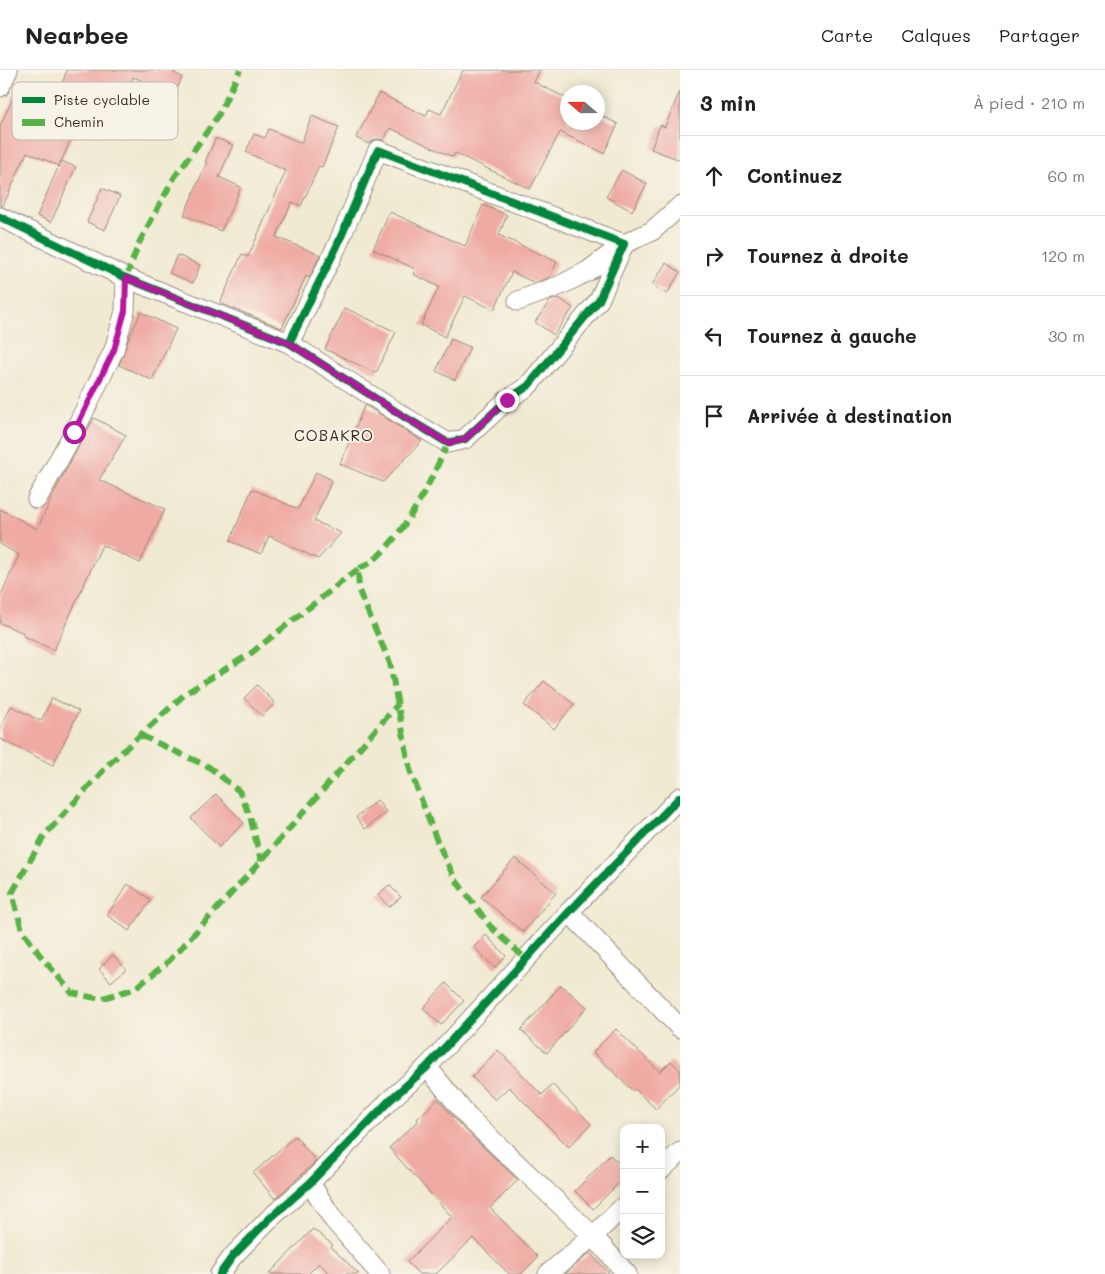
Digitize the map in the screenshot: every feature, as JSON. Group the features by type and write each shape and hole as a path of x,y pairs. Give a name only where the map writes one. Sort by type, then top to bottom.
{"street":[{"path":"0,88 8,70"},
{"path":"289,343 337,246 378,150 624,244"},
{"path":"518,301 560,285 588,271 624,244 652,231 680,206"},
{"path":"0,217 126,278 289,343 448,443 465,439 507,400 528,386 599,300 624,244"},
{"path":"37,499 74,432 114,350 125,311 126,278"},
{"path":"220,1274 233,1256 268,1220 310,1184 390,1100 427,1067 569,912 680,797"},
{"path":"569,912 680,1028"},
{"path":"427,1067 468,1117 593,1236 628,1274"},
{"path":"662,1169 680,1152"},
{"path":"310,1184 332,1219 380,1274"},
{"path":"548,1274 593,1236 620,1210"}],"building":[{"path":"67,70 175,70 174,73 182,77 178,87 178,82 145,82 133,77 131,82 63,82"},
{"path":"463,70 540,70 534,82 560,95 560,130 605,130 605,118 618,124 604,153 560,132 530,189 455,153 453,157 390,128 384,140 376,139 369,144 356,138 379,93 426,116 429,109 441,114"},
{"path":"680,91 680,160 651,149 660,125 665,127"},
{"path":"12,100 12,140 71,140 59,166 27,152 3,206 0,206 0,126"},
{"path":"312,116 339,127 322,167 319,166 301,206 292,202 276,237 320,255 309,278 306,276 282,328 220,303 242,254 248,257 286,171 246,152 254,134 265,138 269,129 301,143"},
{"path":"216,138 233,145 219,177 241,187 221,231 184,215"},
{"path":"61,161 76,167 51,222 37,216"},
{"path":"622,170 647,184 632,211 606,197"},
{"path":"102,188 120,196 105,230 87,222"},
{"path":"483,205 507,215 499,235 557,262 550,277 535,283 512,272 494,310 465,296 445,337 421,325 439,287 413,274 415,269 373,249 390,212 465,246"},
{"path":"177,255 200,265 193,283 169,273"},
{"path":"666,263 680,272 667,294 652,285"},
{"path":"559,298 573,308 554,335 535,322 550,301"},
{"path":"345,308 396,332 376,373 325,349"},
{"path":"141,312 176,329 152,380 119,365"},
{"path":"451,339 470,347 455,380 436,371"},
{"path":"365,405 422,441 383,482 340,464"},
{"path":"94,418 126,435 99,480 165,509 140,563 102,545 54,650 23,636 24,633 0,623 0,597 19,555 0,544 0,509 37,529"},
{"path":"316,472 332,480 314,521 341,533 318,559 269,536 261,554 230,541 252,489 298,509"},
{"path":"544,681 574,704 554,729 524,705"},
{"path":"257,685 275,703 262,716 244,698"},
{"path":"52,698 79,711 53,765 0,739 0,729 11,706 41,721"},
{"path":"216,794 244,823 219,847 191,818"},
{"path":"377,800 386,812 365,829 356,817"},
{"path":"515,858 556,893 523,932 481,897"},
{"path":"128,884 151,900 129,931 107,915"},
{"path":"389,885 401,897 389,907 378,895"},
{"path":"486,935 506,956 495,968 474,947"},
{"path":"113,955 126,969 111,982 99,969"},
{"path":"446,983 464,1001 441,1025 423,1008"},
{"path":"561,985 587,1007 547,1053 521,1030"},
{"path":"616,1029 660,1072 671,1061 680,1070 680,1084 656,1109 635,1089 633,1091 593,1052"},
{"path":"498,1050 542,1095 552,1084 591,1124 569,1147 509,1087 495,1100 472,1077"},
{"path":"438,1099 460,1125 518,1180 490,1208 538,1257 521,1274 509,1274 473,1238 436,1274 419,1274 407,1262 452,1217 389,1148"},
{"path":"295,1136 316,1161 275,1199 253,1173"},
{"path":"610,1155 620,1164 620,1182 593,1209 575,1191"},
{"path":"313,1229 333,1245 331,1247 359,1274 330,1274 319,1263 308,1274 269,1274"},
{"path":"590,1253 610,1274 565,1274"}],"marked path":[{"path":"126,278 139,243 174,178 218,116 240,70"},
{"path":"448,443 426,490 398,534 375,559 358,569 359,591 390,663 410,770 437,841 455,879 490,926 526,959"},
{"path":"358,569 250,654 186,693 110,763 44,836 12,893 22,930 39,954 72,993 100,999 136,988 170,960 261,861 398,704"},
{"path":"140,735 209,767 239,791 250,816 261,861"}],"cycle path":[{"path":"0,217 126,278 289,343 448,443 465,439 507,400 528,386 599,300 624,244 378,150 337,246 289,343"},
{"path":"220,1274 233,1256 268,1220 310,1183 390,1100 427,1067 569,912 680,797"}],"district":[{"name":"COBAKRO","path":"334,436"}],"route":[{"path":"74,432 114,350 125,311 126,278 289,343 448,443 465,439 507,400"}]}
